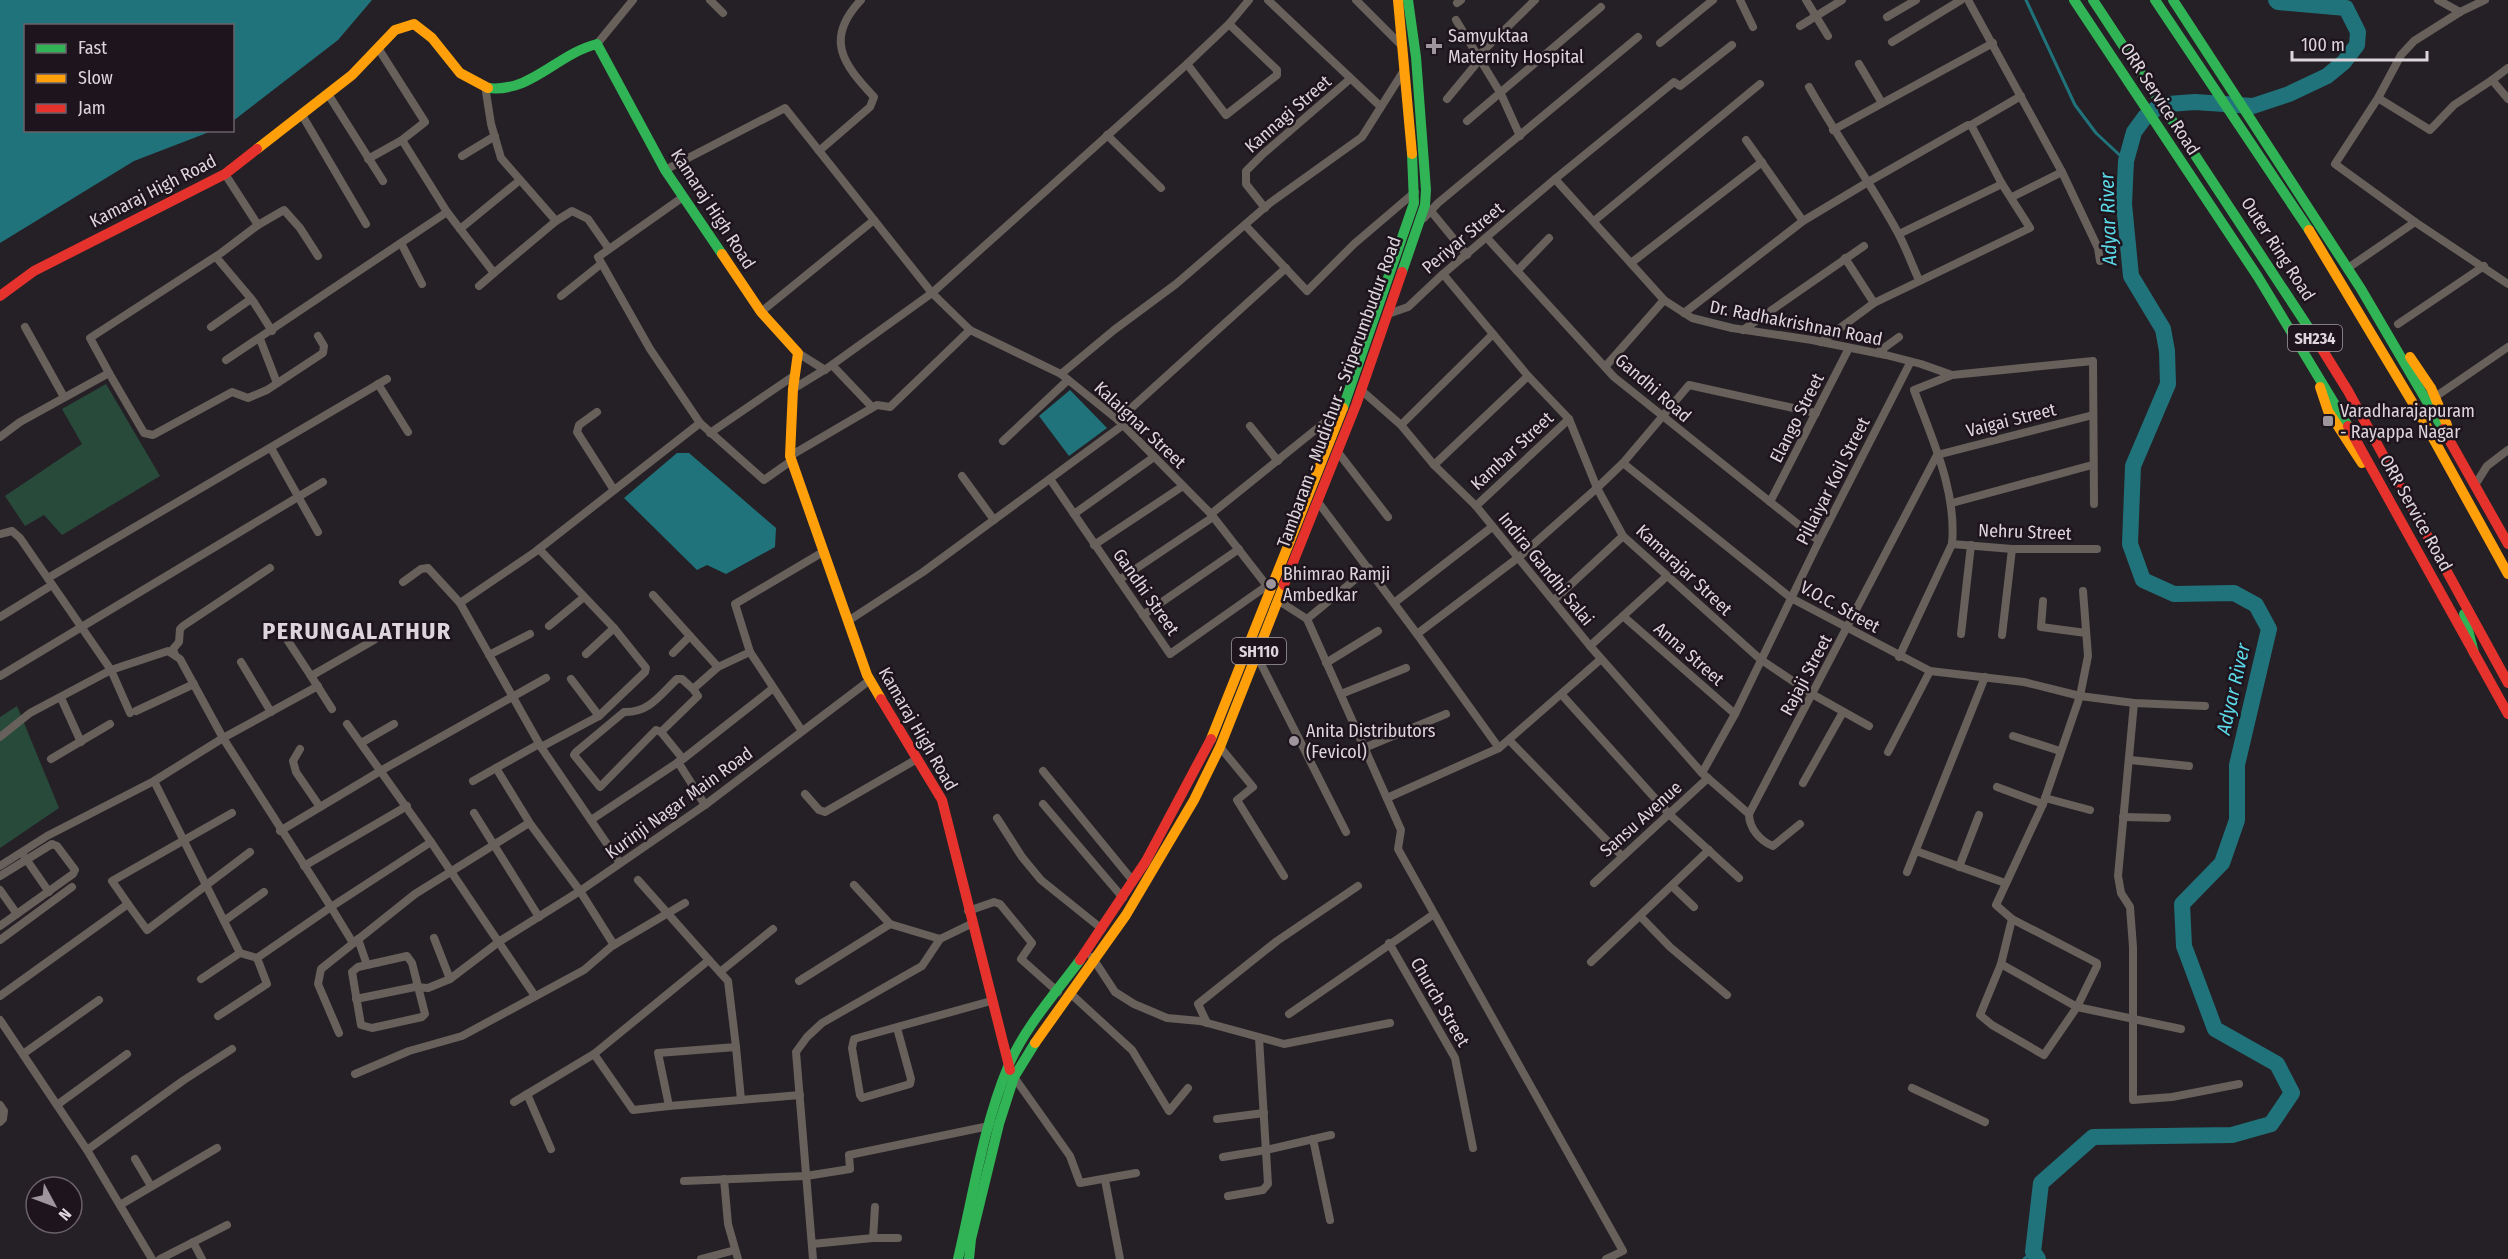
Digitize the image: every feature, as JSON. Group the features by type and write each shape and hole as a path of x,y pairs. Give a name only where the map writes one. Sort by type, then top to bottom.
{"main road":[{"name":"Tambaram - Mudichur - Sriperumbudur Road","path":"958,1259 988,1126 1008,1065 1032,1025 1058,992 1123,898 1184,795 1209,744 1269,588 1343,408 1408,221 1415,192 1398,0"},
{"name":"Tambaram - Mudichur - Sriperumbudur Road","path":"969,1259 971,1239 999,1124 1014,1077 1042,1031 1071,994 1157,863 1194,800 1220,747 1318,502 1388,314 1425,206 1426,190 1416,57 1408,0"},
{"name":"ORR Service Road","path":"2074,0 2258,277 2315,369 2508,714"},
{"name":"Outer Ring Road","path":"2093,0 2286,290 2348,390 2508,683"},
{"name":"Outer Ring Road","path":"2155,0 2338,276 2470,503 2508,574"},
{"path":"2173,0 2348,268 2508,544"},
{"name":"Kamaraj High Road","path":"0,296 34,271 225,174 352,75 395,30 414,24 431,37 463,76 488,87 505,90 527,83 582,45 597,44 665,170 761,312 798,353 793,389 790,458 870,680 942,800 991,1001 1008,1065 1014,1077"},
{"path":"1376,313 1388,314"},
{"path":"2385,329 2420,371 2446,422 2452,445"},
{"path":"1351,384 1361,390"},
{"path":"1269,588 1279,601"},
{"path":"2459,593 2474,652"}],"street":[{"path":"597,44 633,0"},
{"path":"710,0 723,13"},
{"path":"819,151 874,101 874,97 845,63 842,44 841,32 847,15 861,0"},
{"path":"793,389 932,293 1187,64 1229,24 1249,0"},
{"path":"1268,0 1380,106"},
{"path":"1356,0 1402,46"},
{"path":"1447,99 1480,56 1534,0"},
{"path":"1660,43 1713,0"},
{"path":"1740,0 1753,27"},
{"path":"1806,0 1828,36"},
{"path":"1800,26 1842,0"},
{"path":"1892,42 1961,0"},
{"path":"1968,0 2062,172 2098,248 2100,261"},
{"path":"2438,0 2460,12"},
{"path":"2485,0 2460,12 2414,40 2402,55 2378,98 2335,164 2415,222 2508,284"},
{"path":"1887,17 1913,1"},
{"path":"1467,121 1601,7"},
{"path":"1456,20 1480,56 1520,135"},
{"path":"1187,64 1226,115 1277,75 1277,70 1229,24"},
{"path":"1419,224 1430,210 1638,37"},
{"path":"1833,130 1993,43"},
{"name":"Periyar Street","path":"1388,314 1408,307 1443,274 1555,179 1674,82 1680,86 1732,45"},
{"path":"368,159 402,140 425,122 378,48"},
{"path":"1859,64 1882,103"},
{"path":"1061,374 1114,330 1176,284 1265,208 1362,137 1405,69"},
{"path":"2378,98 2430,130 2454,105 2508,69"},
{"name":"Kannagi Street","path":"1265,208 1246,184 1246,171 1350,79"},
{"path":"2492,80 2508,99"},
{"path":"1594,221 1760,84"},
{"path":"488,87 486,92 501,158 556,221"},
{"path":"1809,87 1833,130 1899,234 1919,280"},
{"path":"328,94 383,181"},
{"path":"1684,313 1803,222 1868,182 2021,96"},
{"name":"Kalaignar Street","path":"665,170 785,108 932,293 969,330 1061,374 1120,422 1212,515 1269,588"},
{"path":"302,115 366,224"},
{"path":"1821,342 1874,303 2030,228 2002,184 1971,125"},
{"path":"1107,135 1161,188"},
{"path":"462,156 495,136"},
{"path":"402,140 447,212 494,273"},
{"path":"1746,140 1803,222"},
{"path":"1631,263 1762,162"},
{"path":"2012,197 2062,172"},
{"path":"225,174 258,225"},
{"name":"Dr. Radhakrishnan Road","path":"1555,179 1664,300 1692,318 1743,330 1877,353 1921,364 1952,375"},
{"path":"460,229 520,180"},
{"path":"1899,234 2002,184"},
{"path":"1245,225 1307,291 1354,244 1415,192"},
{"path":"683,197 598,257 650,349 700,423 764,480 790,458 872,407 877,405 890,407 969,330"},
{"path":"318,256 300,228 284,210 258,225 216,256 90,339 141,430 147,435 153,435 232,392 248,398 277,384 323,353 324,346 318,336"},
{"path":"1430,210 1467,255"},
{"path":"479,286 556,221 572,211 588,219 609,249"},
{"path":"226,360 447,212"},
{"path":"761,312 874,220"},
{"path":"2348,268 2415,222"},
{"name":"Gandhi Road","path":"1487,238 1605,367 1663,418 1819,541"},
{"path":"1517,271 1549,238"},
{"path":"401,243 422,285"},
{"path":"1743,330 1864,246"},
{"path":"216,256 251,299 272,331"},
{"path":"1845,258 1874,303"},
{"path":"561,296 602,264"},
{"path":"2398,324 2484,266"},
{"path":"848,621 923,572 1050,479 1120,422 1286,268"},
{"name":"Kamarajar Street","path":"1443,274 1528,376 1569,419 1597,488 1623,536 1760,659 1812,694 1869,726"},
{"path":"211,327 251,299"},
{"path":"1605,367 1664,300"},
{"path":"25,327 64,398"},
{"path":"1401,425 1493,334"},
{"path":"1877,353 1899,337"},
{"path":"260,339 277,384"},
{"name":"Elango Street","path":"1770,502 1850,348"},
{"path":"2435,397 2505,349 2508,360"},
{"path":"798,353 828,367 872,407"},
{"path":"1899,657 1952,544 1952,503 1914,390 1952,375 2093,361 2094,504"},
{"name":"Pillaiyar Koil Street","path":"1705,775 1760,659 1910,363"},
{"path":"0,437 20,422 109,373"},
{"path":"710,433 795,375"},
{"path":"1434,465 1528,376"},
{"path":"0,617 50,582 387,379"},
{"path":"1003,441 1068,380"},
{"path":"378,384 408,432"},
{"path":"1417,634 1519,557 1597,488 1663,418 1684,388 1693,384 1816,413"},
{"name":"Indira Gandhi Salai","path":"1361,390 1401,425 1434,465 1476,506 1601,659 1705,775 1749,814 1752,829 1773,846 1800,824"},
{"path":"1119,580 1212,515 1343,408"},
{"path":"597,412 579,425 577,432 614,490"},
{"name":"Vaigai Street","path":"1937,454 2093,416"},
{"name":"Kambar Street","path":"1476,506 1569,419"},
{"path":"459,603 539,549 700,423"},
{"path":"1250,426 1278,461"},
{"path":"271,448 318,531"},
{"path":"2475,485 2487,466 2508,450"},
{"path":"1336,451 1388,518"},
{"name":"Rajaji Street","path":"1749,814 1848,629 1937,454"},
{"path":"1074,514 1154,457"},
{"name":"V.O.C. Street","path":"1623,463 1791,598 1899,657 1930,671 2024,682 2079,696 2134,703 2205,706"},
{"path":"1952,503 2092,465"},
{"path":"962,476 994,520"},
{"name":"Gandhi Street","path":"1050,479 1170,654 1269,588"},
{"path":"0,676 323,482"},
{"path":"1094,544 1183,486"},
{"path":"1318,502 1369,568 1499,748"},
{"path":"1394,603 1492,527"},
{"path":"0,534 12,531 20,538 111,670 133,712 194,684"},
{"path":"1554,600 1623,536"},
{"name":"Nehru Street","path":"1952,544 2012,549 2097,549"},
{"path":"1961,634 1971,545"},
{"path":"472,781 599,716 646,670 646,666 614,628 539,549"},
{"path":"1143,615 1239,549"},
{"path":"2002,635 2012,549"},
{"path":"802,731 772,689 750,652 735,604 823,552"},
{"path":"174,655 173,649 179,642 180,629 183,626 270,568"},
{"path":"403,582 421,568 428,568 459,603 540,746 620,864"},
{"path":"1307,619 1369,568"},
{"path":"1590,646 1667,576"},
{"path":"2012,919 2001,964 1980,1015 1992,1025 2044,1055 2077,1007 2097,963 2012,919 1996,905 2044,801 2079,696 2088,656 2083,591"},
{"path":"652,595 718,667"},
{"path":"549,626 584,597"},
{"path":"1279,601 1307,619 1401,830 1398,849 1623,1251 1606,1259"},
{"path":"2043,601 2041,627 2086,633"},
{"name":"Anna Street","path":"1623,616 1735,714"},
{"path":"586,654 614,628"},
{"path":"1326,663 1378,631"},
{"path":"489,655 530,634"},
{"path":"673,653 690,636"},
{"path":"312,676 374,640"},
{"path":"288,641 332,709"},
{"path":"0,737 30,713 111,670 168,651 180,659 280,831 356,941 367,965"},
{"path":"693,689 718,667 750,652"},
{"path":"1257,656 1346,832"},
{"path":"1387,798 1499,748 1601,659"},
{"path":"241,662 272,712"},
{"path":"1341,694 1406,668"},
{"path":"1888,752 1930,671"},
{"path":"1907,872 1985,677"},
{"path":"280,831 382,770 546,678"},
{"path":"571,679 599,716"},
{"path":"661,732 698,696 682,679 677,679 647,708 636,712 624,712 574,755 598,786 602,786 656,730 661,732 680,761 705,805"},
{"name":"Kurinji Nagar Main Road","path":"356,999 415,987 428,988 450,979 500,941 580,891 705,805 870,680"},
{"path":"0,866 47,836 154,781 224,738 318,686"},
{"path":"591,820 680,761 772,689"},
{"path":"1562,694 1670,815 1739,879"},
{"path":"61,698 81,742"},
{"path":"2134,703 2118,876 2121,893 2130,907 2133,947 2133,1100 2172,1097 2239,1084"},
{"path":"1803,783 1843,712"},
{"path":"1364,748 1446,714"},
{"path":"51,759 110,724"},
{"path":"348,724 500,941 535,996"},
{"path":"361,743 394,724"},
{"path":"2013,736 2060,751"},
{"path":"1509,740 1622,856"},
{"path":"1220,747 1253,787 1237,800 1284,876"},
{"path":"300,749 293,761 296,772 320,807"},
{"path":"804,794 819,810 825,812 917,759"},
{"path":"2130,760 2189,766"},
{"path":"496,768 529,823 580,891 614,945"},
{"path":"1043,771 1134,881"},
{"name":"Sansu Avenue","path":"1594,882 1670,815 1705,775"},
{"path":"154,781 240,953 257,958"},
{"path":"1997,787 2044,801 2090,810"},
{"path":"1043,804 1123,898"},
{"path":"304,866 407,806"},
{"path":"232,813 112,881 147,930 250,852"},
{"path":"474,813 539,917"},
{"path":"1959,867 1979,815"},
{"path":"2123,817 2167,818"},
{"path":"997,818 1022,857 1041,880 1102,929"},
{"path":"339,1033 318,984 321,969 415,894 529,823"},
{"path":"257,958 431,842"},
{"path":"0,876 54,845 74,868 73,874 0,926"},
{"path":"1592,962 1709,850"},
{"path":"1916,851 2005,883"},
{"path":"22,852 49,892"},
{"path":"638,880 728,981 741,1100"},
{"path":"854,885 890,924 940,939"},
{"path":"1207,1023 1198,1004 1277,941 1358,886"},
{"path":"1672,886 1694,907"},
{"path":"0,940 72,887"},
{"path":"0,890 18,914"},
{"path":"224,921 264,892"},
{"path":"968,911 994,902 1000,904 1032,943 1021,959 1058,992"},
{"path":"355,1074 409,1051 462,1036 584,970 614,945 685,903"},
{"path":"0,996 128,904"},
{"path":"1288,1014 1434,914"},
{"path":"1640,916 1671,947 1727,995"},
{"path":"799,981 890,924"},
{"path":"813,1259 796,1052 807,1037 822,1023 922,966 940,939 971,924"},
{"path":"720,972 773,929"},
{"path":"434,938 450,979"},
{"name":"Church Street","path":"1389,943 1455,1058 1473,1148"},
{"path":"1088,950 1115,992 1134,1004 1167,1018 1207,1023 1284,1044 1390,1023"},
{"path":"201,980 240,953"},
{"path":"406,956 412,963 420,988 425,1011 422,1017 372,1028 361,1025 352,972 354,969 367,965 406,956"},
{"path":"219,1016 267,984 257,958"},
{"path":"514,1102 594,1054 709,960"},
{"path":"2001,964 2077,1007 2133,1021 2181,1029"},
{"path":"1071,994 1132,1050 1168,1111 1188,1088"},
{"path":"23,1054 99,1000"},
{"path":"897,1028 911,1079 910,1084 862,1098 852,1043 859,1038 991,1001"},
{"path":"0,1020 3,1031 23,1054 87,1150 152,1259"},
{"path":"1228,1196 1263,1190 1268,1184 1259,1038"},
{"path":"669,1106 658,1053 736,1047"},
{"path":"87,1150 184,1080 232,1049"},
{"path":"57,1105 127,1054"},
{"path":"594,1054 633,1110 800,1095"},
{"path":"1014,1077 1070,1156 1080,1183 1136,1173"},
{"path":"1912,1088 1985,1122"},
{"path":"527,1094 551,1149"},
{"path":"0,1105 4,1111 0,1122"},
{"path":"1217,1119 1264,1113"},
{"path":"684,1181 806,1176 850,1169 849,1155 988,1126"},
{"path":"1222,1157 1266,1150 1331,1135"},
{"path":"1313,1140 1330,1220"},
{"path":"120,1205 217,1148"},
{"path":"135,1159 151,1186"},
{"path":"724,1179 728,1224 738,1259"},
{"path":"1105,1180 1120,1259"},
{"path":"873,1238 875,1207"},
{"path":"160,1259 227,1225"},
{"path":"812,1244 898,1238"},
{"path":"193,1242 202,1259"},
{"path":"701,1259 735,1250"}],"green space":[{"path":"106,384 160,476 62,535 44,515 25,526 5,496 82,444 62,409"},
{"path":"17,706 59,808 0,848 0,717"}],"water":[{"path":"0,0 372,0 338,40 234,120 234,24 24,24 24,132 209,132 134,161 0,243"},
{"path":"1070,390 1107,428 1069,456 1039,416"},
{"path":"677,453 689,453 776,528 775,547 726,574 707,565 697,570 624,498"}],"waterway":[{"path":"2026,0 2075,105 2096,133 2126,161"},
{"name":"Adyar River","path":"2038,1259 2033,1252 2041,1183 2093,1137 2232,1135 2271,1124 2292,1093 2277,1064 2215,1029 2184,946 2182,904 2222,863 2237,820 2237,765 2269,629 2256,605 2234,593 2174,594 2143,580 2130,544 2133,466 2168,384 2167,351 2163,329 2131,276 2124,204 2126,161 2134,132 2145,117 2157,108 2168,104 2195,102 2253,106 2289,94 2327,76 2344,62 2357,45 2358,32 2346,8 2276,0"},
{"path":"2024,1259 2033,1252"}],"traffic: fast":[{"path":"1402,272 1425,205 1426,190 1416,57 1408,0"},
{"path":"2074,0 2258,277 2348,426"},
{"path":"2093,0 2312,333"},
{"path":"2155,0 2309,230"},
{"path":"2173,0 2361,289 2443,429"},
{"path":"488,88 518,85 569,56 597,44 665,170 722,254"},
{"path":"1343,408 1414,203 1412,154"},
{"path":"2464,614 2474,653"},
{"path":"958,1259 985,1138 1008,1067 1031,1025 1080,960"},
{"path":"969,1259 971,1239 999,1124 1014,1077 1035,1043"}],"traffic: slow":[{"path":"1398,0 1412,154"},
{"path":"257,149 352,75 395,30 414,24 432,38 460,73 488,88"},
{"path":"2309,230 2423,420 2508,574"},
{"path":"722,254 761,312 798,353 793,389 790,456 867,675 881,699"},
{"path":"2410,357 2431,388 2447,425"},
{"path":"2320,387 2328,411 2362,463"},
{"path":"1211,739 1343,408"},
{"path":"1035,1043 1126,915 1194,800 1220,747 1284,585"}],"traffic: jam":[{"path":"0,296 34,271 225,174 257,149"},
{"path":"1284,585 1356,405 1402,272"},
{"path":"2312,333 2348,391 2508,683"},
{"path":"2348,426 2508,714"},
{"path":"2443,429 2508,544"},
{"path":"881,699 942,800 1010,1070"},
{"path":"1080,960 1146,861 1211,739"}],"place":[{"name":"Samyuktaa Maternity Hospital","path":"1434,46"},
{"name":"Varadharajapuram - Rayappa Nagar","path":"2328,421"},
{"name":"Bhimrao Ramji Ambedkar","path":"1271,584"},
{"name":"Anita Distributors (Fevicol)","path":"1294,741"}],"district":[{"name":"PERUNGALATHUR","path":"357,631"}]}
